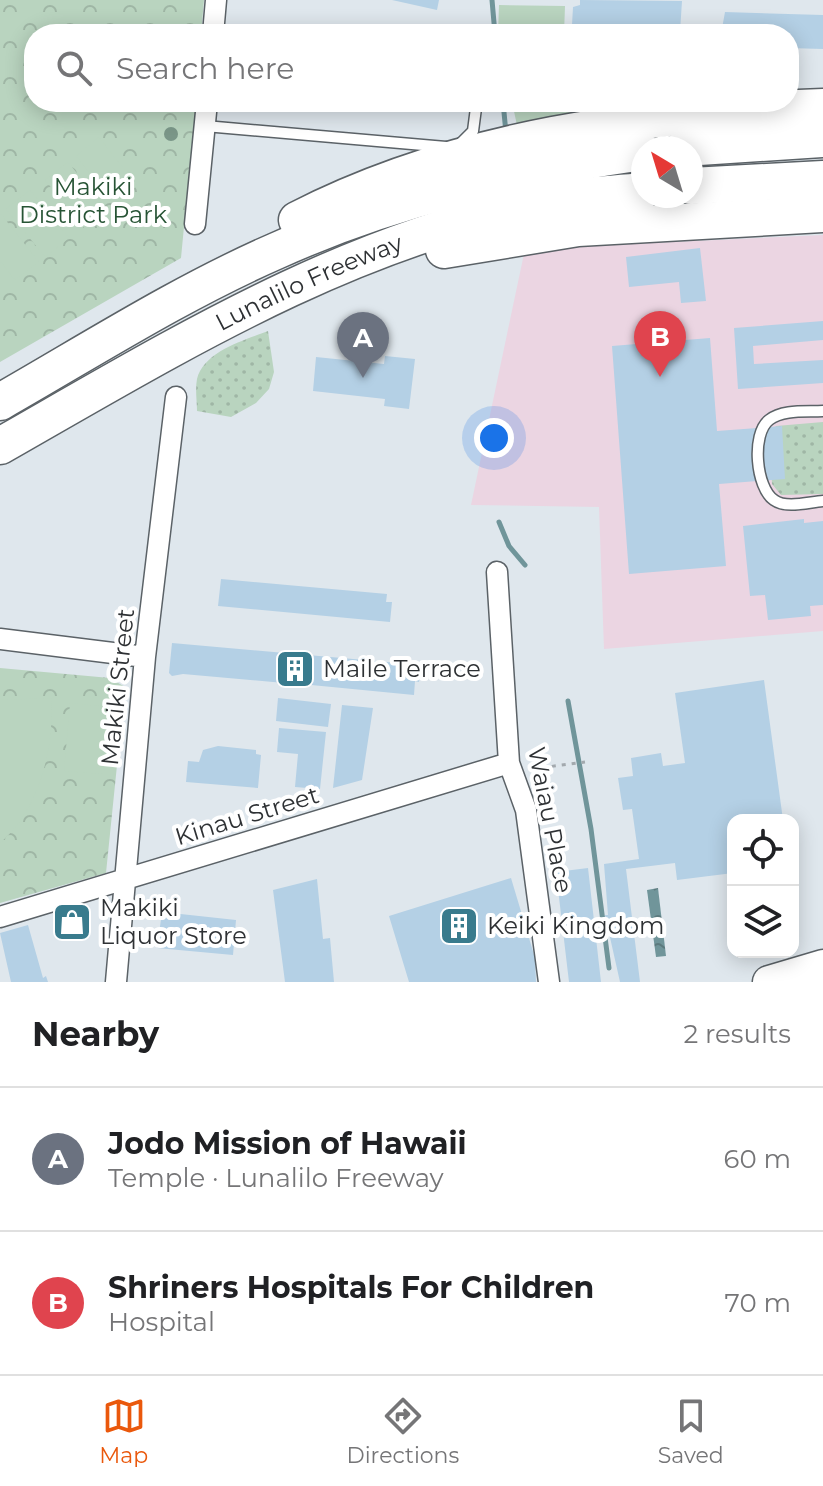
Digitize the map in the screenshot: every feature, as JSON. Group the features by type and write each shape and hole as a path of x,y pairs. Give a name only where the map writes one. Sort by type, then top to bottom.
{"highway":[{"path":"799,108 823,107"},
{"path":"178,301 287,226 344,196 403,173 500,147 668,116 737,112"},
{"path":"703,147 823,139"},
{"name":"Lunalilo Freeway","path":"0,402 178,301 276,251 378,211 484,180 631,154"},
{"path":"703,185 823,179"},
{"name":"Lunalilo Freeway","path":"0,446 228,315 349,260 447,226 556,200 631,192"},
{"path":"228,315 471,243 578,228 823,214"}],"main road":[{"path":"769,982 823,966"}],"street":[{"path":"214,24 216,0"},
{"path":"195,224 206,112"},
{"name":"Makiki Street","path":"116,982 145,657 176,397"},
{"name":"Waiau Place","path":"497,572 509,763 526,810 549,982"},
{"path":"0,639 145,657"},
{"name":"Kinau Street","path":"0,917 509,763"}],"lane":[{"path":"205,126 445,148 469,139 475,112"},
{"path":"823,411 782,414 770,419 763,426 758,444 762,482 774,501 784,505 823,501"}],"path":[{"path":"532,769 585,762"}],"shaded area":[{"path":"823,235 823,631 604,649 599,507 471,505 525,249"}],"green space":[{"name":"Makiki District Park","path":"0,0 204,0 202,24 24,24 24,112 195,112 181,258 0,362"},
{"path":"499,5 565,6 564,24 498,24"},
{"path":"514,112 588,112 518,130"},
{"path":"99,137 137,186 114,204 76,156"},
{"path":"68,162 107,211 85,229 45,180"},
{"path":"30,190 69,238 45,257 6,209"},
{"path":"0,213 39,262 15,280 0,261"},
{"path":"268,331 274,372 269,389 256,403 231,417 197,411 197,379 208,361 226,348"},
{"path":"823,422 823,494 781,495 772,484 769,436 776,426"},
{"path":"0,668 110,678 125,687 106,873 0,903"},
{"path":"51,698 50,737 42,776 25,813 0,843 0,700"},
{"path":"70,703 110,707 104,774 64,771"}],"water":[{"path":"658,888 666,956 656,957 647,890"}],"building":[{"path":"392,0 439,0 437,10"},
{"path":"580,0 682,1 681,24 572,24 573,7 580,5"},
{"path":"725,12 823,15 823,49 799,48 799,24 723,24"},
{"path":"700,248 706,301 681,303 679,282 629,287 626,257"},
{"path":"823,321 823,340 753,346 754,364 823,360 823,383 738,389 734,328"},
{"path":"710,338 717,431 782,426 785,479 719,484 726,566 629,574 612,346"},
{"path":"385,356 415,359 409,409 384,406 385,399 313,391 316,357 384,364"},
{"path":"804,519 804,523 823,521 823,605 810,606 811,616 768,620 765,595 750,596 743,526"},
{"name":"Maile Terrace","path":"221,579 387,594 386,602 392,602 390,622 218,606"},
{"name":"Maile Terrace","path":"172,643 421,665 419,682 415,681 414,695 301,684 299,688 283,687 284,683 183,674 172,676 169,673"},
{"path":"764,680 782,814 727,814 727,874 677,880 675,863 626,869 640,982 620,982 605,915 608,915 604,864 639,859 632,809 623,810 618,778 633,776 631,758 661,753 663,766 685,763 675,693"},
{"path":"278,698 331,704 328,727 276,721"},
{"path":"342,705 373,708 362,780 333,788"},
{"path":"279,728 326,732 320,789 295,787 298,754 277,752"},
{"path":"218,746 256,750 256,754 261,755 258,788 186,782 188,761 199,762 203,750"},
{"path":"588,868 601,982 569,982 556,872"},
{"name":"Keiki Kingdom","path":"511,878 535,958 536,982 409,982 389,916"},
{"path":"317,879 323,939 330,938 334,982 285,982 273,890"},
{"path":"162,912 236,920 233,955 157,948"},
{"path":"28,925 43,978 46,976 48,982 11,982 0,933"}],"waterway":[{"path":"492,0 494,24"},
{"path":"504,112 506,133"},
{"path":"499,522 509,546 525,565"},
{"path":"568,701 591,829 609,968"}],"place":[{"name":"Shriners Hospitals For Children","path":"660,377"},
{"name":"Jodo Mission of Hawaii","path":"363,378"},
{"name":"Maile Terrace","path":"295,669"},
{"name":"Makiki Liquor Store","path":"72,922"},
{"name":"Keiki Kingdom","path":"459,926"}]}
